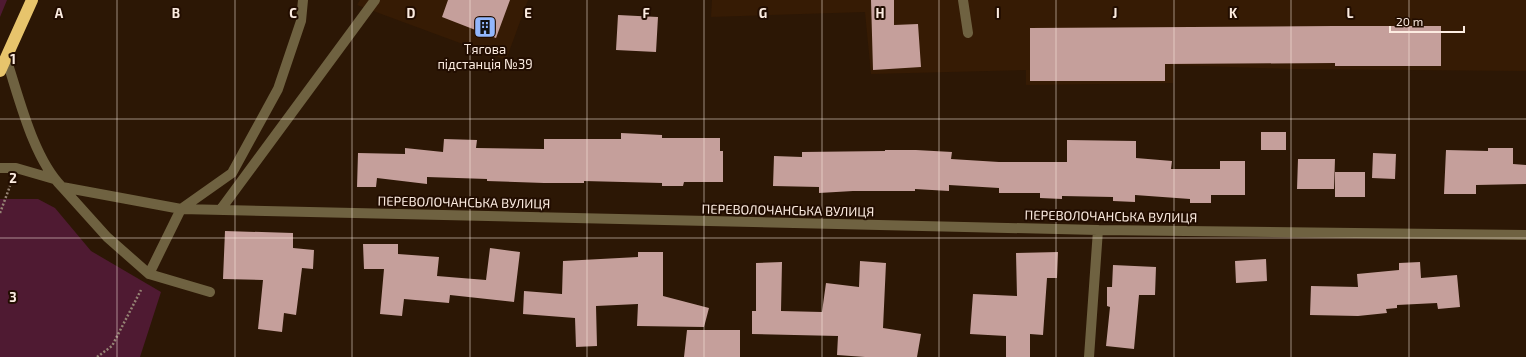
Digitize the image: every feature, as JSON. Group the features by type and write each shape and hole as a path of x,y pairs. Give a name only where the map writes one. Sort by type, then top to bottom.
{"highway":[{"path":"0,71 32,0"}],"street":[{"path":"149,274 181,209 232,173 278,89 301,21 303,0"},
{"path":"221,209 375,0"},
{"path":"963,0 968,33"},
{"path":"6,58 33,139 54,179 107,237 149,274 210,292"},
{"path":"0,168 16,168 54,179"},
{"name":"ПЕРЕВОЛОЧАНСЬКА ВУЛИЦЯ","path":"62,187 181,209 1098,230 1526,235"},
{"path":"1089,357 1098,230"}],"path":[{"path":"0,213 16,168"},
{"path":"97,357 112,346 149,274"}],"shaded area":[{"path":"0,0 7,0 0,17"},
{"path":"360,0 528,0 506,60 357,5"},
{"path":"712,0 1526,0 1526,71 1289,69 1174,65 1173,83 1026,85 1026,70 871,74 865,12 711,17"},
{"path":"0,199 38,199 55,208 91,251 161,292 140,357 0,357"}],"building":[{"name":"Тягова пiдстанцiя №39","path":"448,0 510,0 496,38 442,17"},
{"path":"871,0 894,0 894,25 918,24 921,67 873,70"},
{"path":"618,15 658,17 656,52 616,50"},
{"path":"1441,26 1441,66 1335,66 1335,63 1165,64 1165,81 1030,81 1030,28"},
{"path":"1261,132 1286,132 1286,150 1261,150"},
{"path":"621,133 662,135 662,138 720,138 720,151 723,151 723,182 684,182 683,186 662,186 662,183 584,181 584,183 544,183 427,177 427,184 377,178 376,187 357,187 358,153 405,154 405,148 443,152 444,139 477,140 476,148 544,149 544,139 621,139"},
{"path":"1067,140 1136,141 1136,158 1172,161 1171,169 1220,169 1220,161 1245,161 1245,195 1211,195 1211,203 1190,203 1190,199 1135,195 1135,202 1113,201 1113,197 1062,196 1062,199 1040,198 1040,193 999,193 999,188 949,185 949,191 915,189 915,191 853,191 819,193 819,187 773,186 774,156 802,157 802,152 916,150 952,152 951,159 999,162 1067,162"},
{"path":"1488,148 1513,148 1513,164 1526,165 1526,184 1476,185 1476,194 1444,194 1446,150 1488,151"},
{"path":"1373,153 1396,154 1395,179 1372,178"},
{"path":"1298,159 1335,159 1334,189 1297,189"},
{"path":"1335,172 1365,172 1365,197 1335,197"},
{"path":"225,231 293,233 293,248 314,250 313,269 302,268 296,315 284,313 282,332 258,329 263,280 223,279"},
{"path":"363,244 398,244 398,254 439,257 437,276 486,280 490,248 520,252 514,302 450,295 449,303 404,299 402,316 380,314 384,269 364,269"},
{"path":"638,252 663,252 663,296 709,308 704,327 637,326 638,304 596,306 597,346 576,347 575,318 523,314 524,291 562,294 563,261 638,257"},
{"path":"1058,252 1057,278 1047,278 1043,335 1030,334 1030,357 1006,357 1006,336 970,334 973,294 1017,296 1016,253"},
{"path":"1266,259 1267,281 1236,283 1235,261"},
{"path":"860,261 886,263 883,328 921,334 917,357 865,357 837,355 838,336 752,334 752,311 756,311 756,263 782,262 781,311 822,312 826,283 859,287"},
{"path":"1420,262 1421,278 1457,275 1460,307 1438,309 1437,303 1397,305 1397,308 1386,309 1387,313 1358,316 1310,315 1311,286 1358,287 1357,274 1399,270 1399,263"},
{"path":"1113,265 1156,267 1155,295 1139,295 1134,349 1106,346 1110,307 1107,306 1107,287 1112,287"},
{"path":"687,330 740,330 740,357 684,357"}],"place":[{"name":"Тягова пiдстанцiя №39","path":"485,27"}]}
